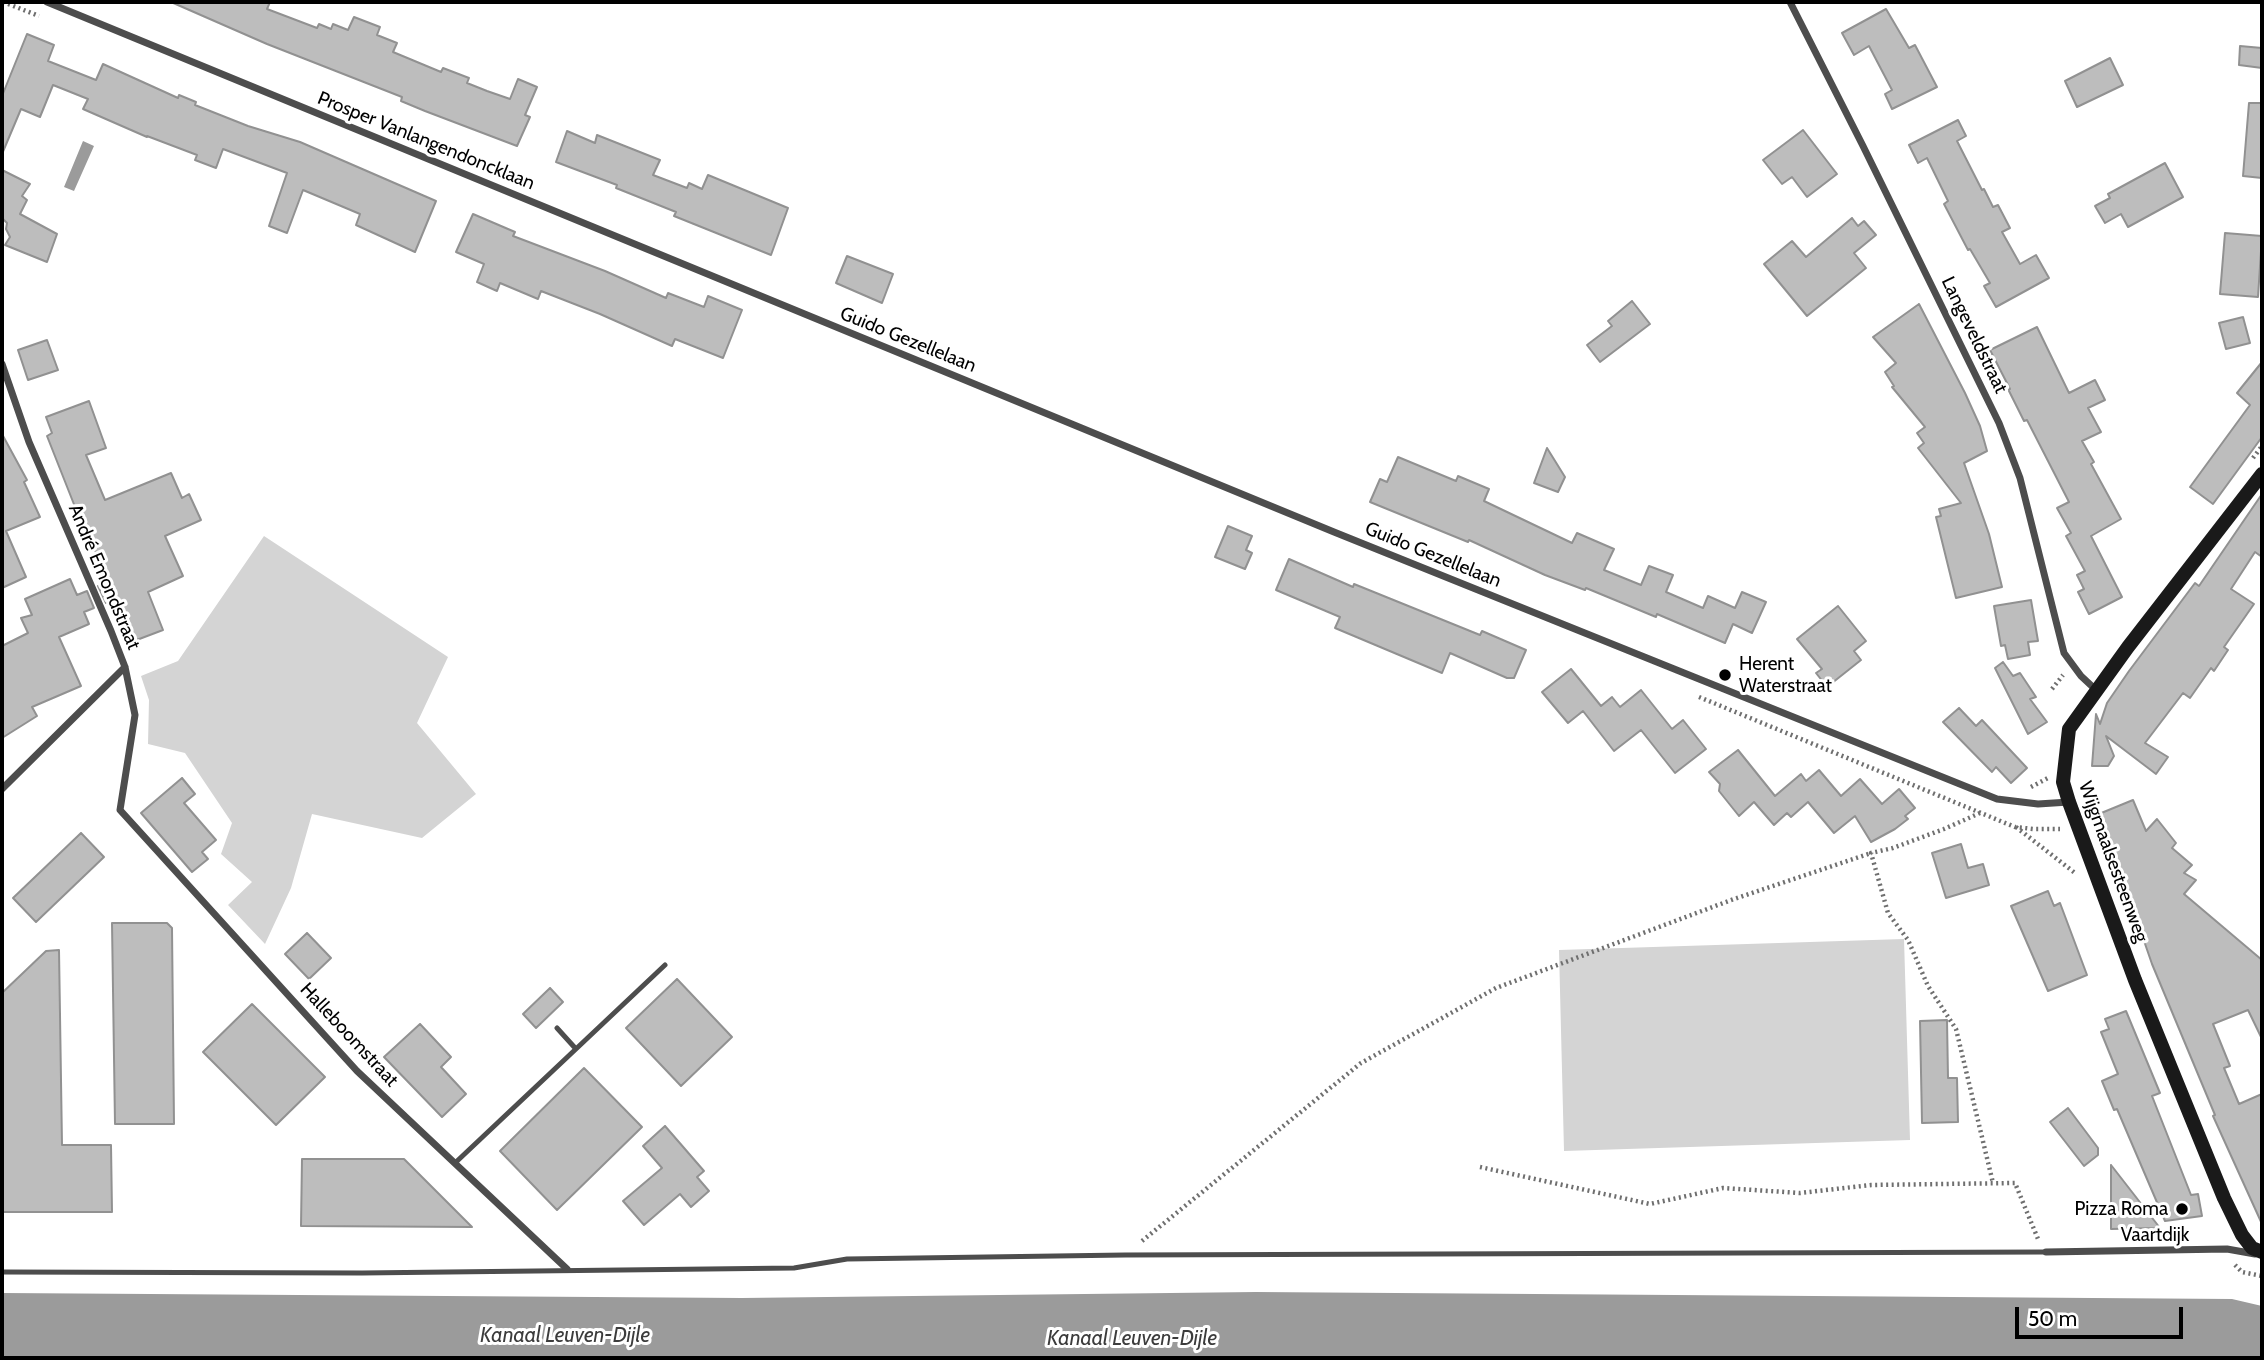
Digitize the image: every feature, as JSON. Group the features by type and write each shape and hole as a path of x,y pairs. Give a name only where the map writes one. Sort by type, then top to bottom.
{"street":[{"name":"Prosper Vanlangendoncklaan","path":"47,2 792,309"},
{"name":"Langeveldstraat","path":"1790,2 2000,423 2020,478 2064,653 2081,676 2097,691"},
{"name":"Guido Gezellelaan","path":"792,309 1321,527 1997,799 2038,804 2069,802"},
{"name":"André Emondstraat","path":"2,364 29,442 125,667 135,715 120,810"},
{"name":"Wijgmaalsesteenweg","path":"2262,474 2069,729 2063,782 2135,980 2224,1198 2242,1235 2252,1248 2262,1254"},
{"path":"2,789 125,667"},
{"name":"Halleboomstraat","path":"120,810 357,1071 567,1269"},
{"name":"Vaartdijk","path":"2046,1252 2227,1249 2262,1254"}],"lane":[{"path":"455,1163 665,965"},
{"path":"556,1028 576,1049"},
{"path":"2,1272 362,1273 794,1268 847,1259 1125,1255 2046,1252"}],"path":[{"path":"3,2 9,4"},
{"path":"1125,1255 1360,1063 1485,994 1721,904 1944,829 1978,814 1997,799"},
{"path":"2015,827 2049,850 2081,878"},
{"path":"1871,853 1888,913 1908,940 1928,986 1955,1029 1993,1183"},
{"path":"1480,1167 1650,1204 1723,1188 1800,1193 1871,1185 2015,1184 2035,1233 2046,1252"}],"shaded area":[{"path":"264,536 448,657 417,723 476,794 422,838 312,814 291,888 265,944 228,905 252,882 221,854 232,823 185,753 148,744 149,700 141,676 178,661"},
{"path":"1904,939 1910,1140 1564,1151 1559,950"}],"water":[{"path":"83,141 94,146 74,191 64,187"},
{"name":"Kanaal Leuven-Dijle","path":"1256,1292 2232,1299 2262,1306 2262,1358 2,1358 2,1293 742,1298"}],"building":[{"path":"171,2 270,2 267,9 317,28 319,24 331,29 333,24 348,30 354,17 380,27 377,35 397,43 393,52 441,72 443,68 469,78 467,83 487,91 510,99 518,79 537,87 525,115 530,117 517,146 425,111 401,101 402,97 267,44"},
{"path":"1886,9 1909,48 1915,45 1937,87 1892,109 1885,94 1892,90 1869,46 1854,55 1842,33"},
{"path":"27,34 54,45 48,61 96,80 103,64 178,98 179,95 196,102 195,105 248,126 300,142 436,201 415,252 356,225 360,214 303,190 287,233 269,226 287,173 223,149 216,168 195,160 197,155 83,109 88,99 53,85 40,117 21,109 2,154 2,96"},
{"path":"2240,46 2262,48 2262,68 2239,65"},
{"path":"2110,58 2123,85 2077,107 2065,81"},
{"path":"2249,103 2262,103 2262,178 2243,176"},
{"path":"1958,120 1966,136 1957,141 1982,190 1984,189 1993,207 1998,205 2010,228 2002,232 2020,264 2036,255 2049,278 1996,307 1984,286 1990,283 1970,249 1968,250 1944,204 1948,201 1927,158 1918,163 1909,145"},
{"path":"1803,130 1837,174 1807,197 1792,177 1782,184 1763,160"},
{"path":"567,131 595,143 597,135 660,160 653,175 687,188 689,183 702,189 708,175 788,208 771,255 674,216 676,212 616,188 617,185 556,162"},
{"path":"2165,163 2183,197 2128,227 2121,214 2105,223 2095,206 2110,198 2108,194"},
{"path":"2,170 30,184 22,196 27,200 20,214 57,234 47,262 5,245 10,237 6,229 7,223 2,218"},
{"path":"473,214 515,232 513,236 605,271 666,298 668,293 704,307 708,296 742,310 723,358 675,339 672,346 541,291 538,299 500,283 497,291 477,282 484,264 456,252"},
{"path":"1852,218 1858,226 1864,221 1876,235 1854,253 1866,268 1807,316 1764,264 1792,241 1806,257"},
{"path":"2225,233 2262,236 2258,297 2220,294"},
{"path":"847,256 893,274 882,303 836,283"},
{"path":"1632,301 1650,324 1600,362 1587,345 1612,326 1608,321"},
{"path":"1919,304 1965,393 1980,426 1987,451 1964,463 1989,534 2002,587 1956,598 1936,517 1941,516 1939,509 1961,503 1918,448 1924,443 1917,433 1925,427 1892,387 1894,386 1885,372 1896,363 1873,337"},
{"path":"2243,317 2250,343 2226,349 2219,323"},
{"path":"2037,327 2069,393 2095,380 2105,400 2088,408 2101,432 2082,441 2094,462 2091,464 2121,519 2091,536 2122,597 2089,614 2078,592 2084,589 2077,575 2085,571 2066,536 2071,533 2057,508 2069,502 2027,420 2024,421 1990,350"},
{"path":"47,340 58,370 28,380 18,350"},
{"path":"2262,362 2262,437 2213,504 2190,487 2250,405 2237,393"},
{"path":"89,401 106,448 86,455 105,500 171,473 182,498 189,494 201,520 165,536 183,576 148,592 163,630 134,641 117,598 106,603 98,586 108,582 47,436 52,433 46,417"},
{"path":"2,434 27,480 24,482 40,517 6,531 26,577 2,588"},
{"path":"1547,448 1565,477 1558,492 1534,483"},
{"path":"1398,457 1456,481 1458,476 1489,489 1484,501 1572,543 1577,533 1614,549 1604,570 1641,585 1649,566 1673,575 1666,592 1703,608 1708,596 1735,608 1742,592 1766,602 1752,633 1733,624 1725,643 1657,614 1656,617 1586,588 1585,590 1545,575 1469,540 1468,542 1370,502 1380,479 1387,482"},
{"path":"2262,494 2262,557 2255,552 2231,589 2254,604 2224,647 2228,650 2214,671 2211,668 2190,698 2183,693 2145,743 2168,757 2156,774 2106,736 2114,756 2108,766 2092,766 2096,714 2100,724 2107,703 2129,671 2195,583 2199,586"},
{"path":"1228,526 1252,536 1246,550 1252,553 1245,569 1215,557"},
{"path":"1289,559 1353,587 1354,584 1480,635 1482,631 1526,650 1514,678 1507,678 1450,653 1442,673 1335,628 1340,617 1276,590"},
{"path":"70,579 77,595 87,591 94,608 84,612 89,624 59,637 81,686 32,707 37,716 2,738 2,646 28,633 21,618 32,615 25,599"},
{"path":"2031,600 2038,641 2028,642 2030,655 2008,659 2005,645 2001,646 1994,606"},
{"path":"1838,606 1866,641 1854,651 1861,660 1827,687 1816,673 1822,669 1797,639"},
{"path":"2003,662 2013,676 2020,673 2036,697 2030,699 2047,722 2028,734 1995,668"},
{"path":"1571,669 1601,706 1612,697 1620,707 1641,690 1672,729 1683,720 1706,749 1675,773 1641,730 1614,751 1583,711 1568,723 1542,692"},
{"path":"1959,708 1976,726 1982,720 2027,768 2011,783 1996,767 1992,772 1943,722"},
{"path":"1738,750 1775,796 1801,774 1806,781 1819,770 1841,796 1860,779 1882,804 1899,789 1915,808 1905,816 1908,819 1871,842 1855,816 1834,833 1808,802 1791,817 1787,813 1774,825 1754,802 1739,816 1719,791 1720,784 1709,772"},
{"path":"182,778 195,794 184,803 216,840 202,852 208,859 192,872 141,813"},
{"path":"2133,800 2146,831 2157,819 2176,843 2172,848 2192,865 2184,873 2196,880 2184,894 2262,960 2262,1039 2248,1010 2213,1024 2230,1066 2224,1068 2239,1104 2262,1094 2262,1224 2213,1116 2215,1115 2152,964 2124,883 2094,816"},
{"path":"81,833 104,857 36,922 13,898"},
{"path":"1961,844 1968,868 1983,864 1989,885 1946,898 1932,853"},
{"path":"2048,891 2054,906 2060,903 2087,975 2048,991 2011,906"},
{"path":"112,923 167,923 172,928 174,1124 115,1124"},
{"path":"307,933 331,958 309,979 285,954"},
{"path":"59,950 62,1145 111,1145 112,1212 2,1212 2,993 46,951"},
{"path":"677,979 732,1037 681,1086 626,1028"},
{"path":"550,988 563,1002 536,1028 523,1014"},
{"path":"252,1004 325,1077 276,1125 203,1052"},
{"path":"2126,1011 2160,1093 2152,1096 2191,1195 2198,1194 2202,1216 2165,1221 2117,1109 2114,1110 2102,1081 2118,1074 2101,1032 2109,1029 2105,1019"},
{"path":"1947,1020 1948,1078 1957,1078 1958,1122 1922,1123 1920,1021"},
{"path":"420,1024 451,1057 441,1067 466,1094 442,1117 384,1057"},
{"path":"584,1068 642,1127 557,1210 500,1151"},
{"path":"2068,1108 2098,1148 2098,1155 2084,1166 2050,1122"},
{"path":"665,1126 704,1171 697,1177 709,1191 691,1207 680,1194 644,1225 623,1201 662,1168 643,1146"},
{"path":"302,1159 404,1159 472,1227 301,1226"},
{"path":"2111,1165 2160,1228 2111,1229"}],"place":[{"name":"Herent Waterstraat","path":"1725,675"},
{"name":"Pizza Roma","path":"2182,1209"}]}
